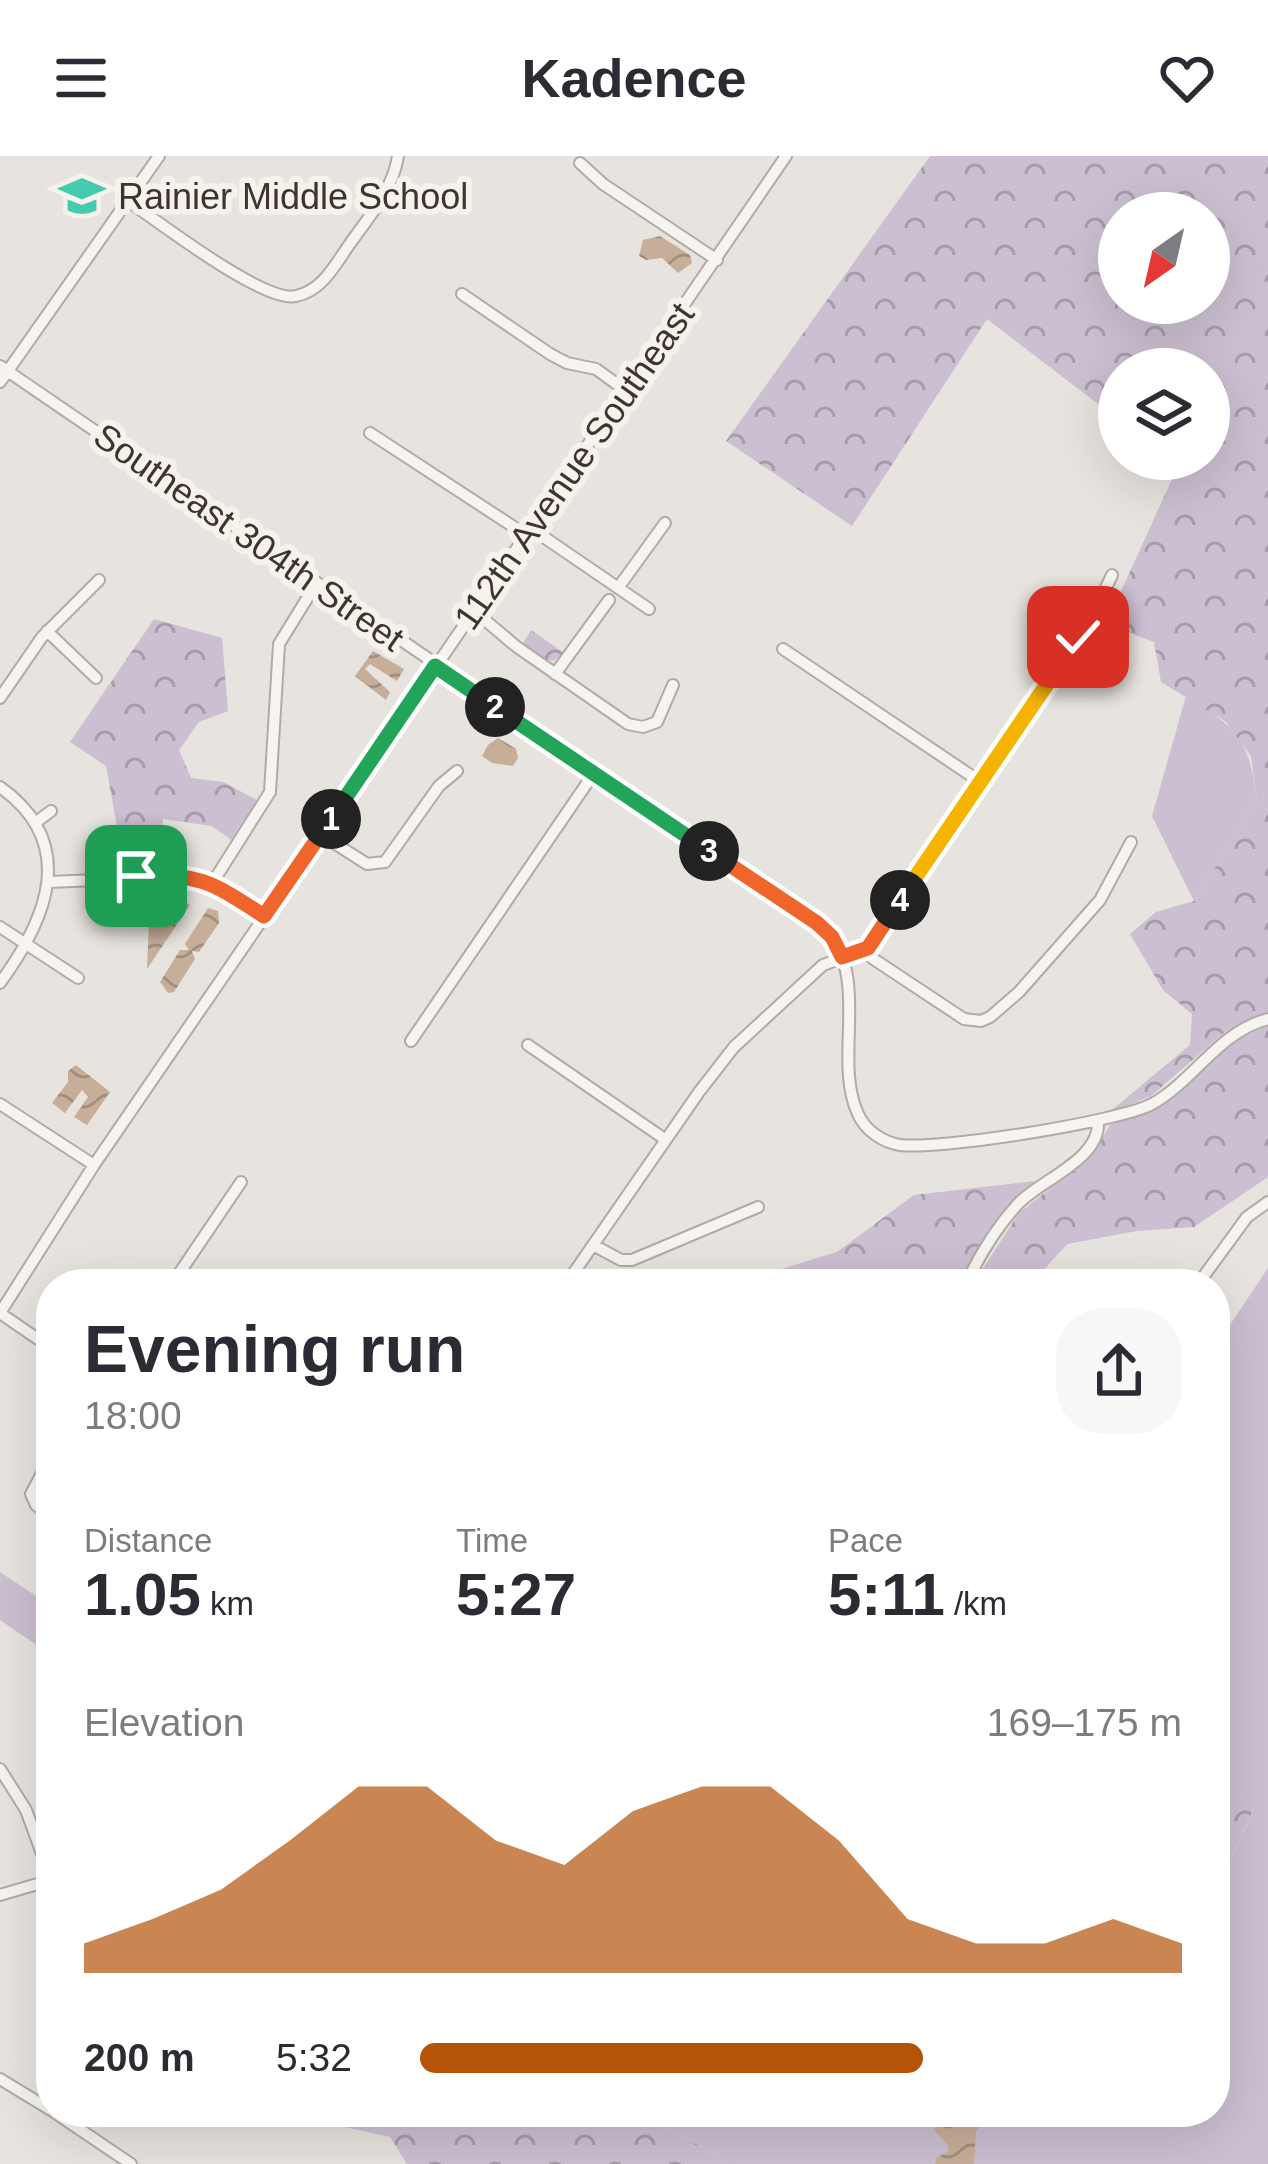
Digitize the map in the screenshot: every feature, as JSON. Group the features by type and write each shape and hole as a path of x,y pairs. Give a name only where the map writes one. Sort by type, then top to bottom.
{"street":[{"path":"2,373 159,156"},
{"path":"128,201 264,292 292,298 316,287 329,274 391,184 398,156"},
{"name":"112th Avenue Southeast","path":"0,1313 94,1165 786,156"},
{"path":"580,163 603,184 717,260"},
{"path":"461,293 558,358 596,369 626,390"},
{"name":"Southeast 304th Street","path":"2,373 817,923 832,937 842,957"},
{"path":"370,433 520,531 532,529 649,609"},
{"path":"618,588 664,523"},
{"path":"576,1269 734,1047 823,965 868,948 1094,613 1112,574"},
{"path":"0,698 47,631 99,580"},
{"path":"213,882 270,792 277,655 283,634 316,584"},
{"path":"555,674 609,599"},
{"path":"473,611 628,724 643,727 657,722 673,686"},
{"path":"47,631 96,678"},
{"path":"783,649 982,783"},
{"path":"320,834 376,865 390,857 439,787 458,771"},
{"path":"411,1041 594,773"},
{"path":"0,787 35,823 50,882 28,945 0,982"},
{"path":"35,823 51,811"},
{"path":"868,948 872,958 964,1019 981,1021 1019,992 1100,900 1131,842"},
{"path":"50,882 174,874 213,882 264,916"},
{"path":"0,927 78,978"},
{"path":"842,957 848,975 853,1099 859,1117 877,1136 901,1145 1098,1121 1155,1102 1234,1033 1268,1019"},
{"path":"528,1045 666,1140"},
{"path":"0,1104 94,1165"},
{"path":"976,1269 1015,1207 1044,1180 1084,1154 1099,1132 1098,1121"},
{"path":"182,1269 241,1182"},
{"path":"1208,1269 1246,1217 1268,1202"},
{"path":"593,1245 632,1260 758,1207"},
{"path":"0,1313 36,1338"},
{"path":"0,1769 26,1810 36,1838"},
{"path":"0,1895 36,1884"},
{"path":"0,2079 36,2100"},
{"path":"78,2127 130,2164"}],"green space":[{"path":"930,156 1268,156 1268,1013 1226,1031 1151,1096 1107,1114 1190,1045 1192,1014 1163,990 1130,934 1156,912 1194,901 1257,800 1251,756 1225,721 1161,682 1154,642 1106,624 1172,480 1230,480 1230,348 1098,348 1098,404 987,319 852,526 726,441"},
{"path":"154,619 222,638 228,711 199,722 179,750 191,778 223,782 257,800 231,840 212,826 163,819 159,864 125,871 106,766 70,742"},
{"path":"531,630 564,653 553,661 522,645"},
{"path":"1186,696 1238,737 1250,763 1257,800 1194,901 1152,816"},
{"path":"1268,1026 1268,1177 1194,1227 1067,1244 1045,1269 983,1269 1019,1213 1091,1156 1110,1125 1151,1110 1228,1043"},
{"path":"1035,1181 988,1230 967,1269 781,1269 837,1252 914,1195"},
{"path":"1268,1268 1268,2164 730,2164 668,2127 1230,2127 1230,1861 1255,1807 1230,1788 1230,1325"},
{"path":"0,1572 36,1596 36,1645 0,1620"},
{"path":"1230,1787 1255,1806 1230,1860"},
{"path":"344,2127 668,2127 730,2164 407,2164 390,2137"}],"water":[{"path":"660,236 690,255 692,263 678,273 662,258 639,256 643,240"},
{"path":"373,651 404,669 397,681 370,664 365,669 390,692 386,700 355,676"},
{"path":"498,738 516,749 513,766 482,756"},
{"path":"159,896 175,899 179,907 186,902 190,905 147,969 150,901"},
{"path":"208,908 218,911 219,923 199,952 192,951 195,959 174,992 168,993 160,982 180,950 189,950 185,944"},
{"path":"76,1065 110,1092 87,1125 74,1117 88,1097 82,1090 65,1113 52,1103"},
{"path":"935,2127 979,2127 974,2164 935,2164 937,2157 948,2152 948,2145"}],"place":[{"name":"Rainier Middle School","path":"82,196"}],"route":[{"path":"136,876 174,874 206,879 264,916 435,666 817,923 832,937 842,957 868,948 1078,637"}]}
